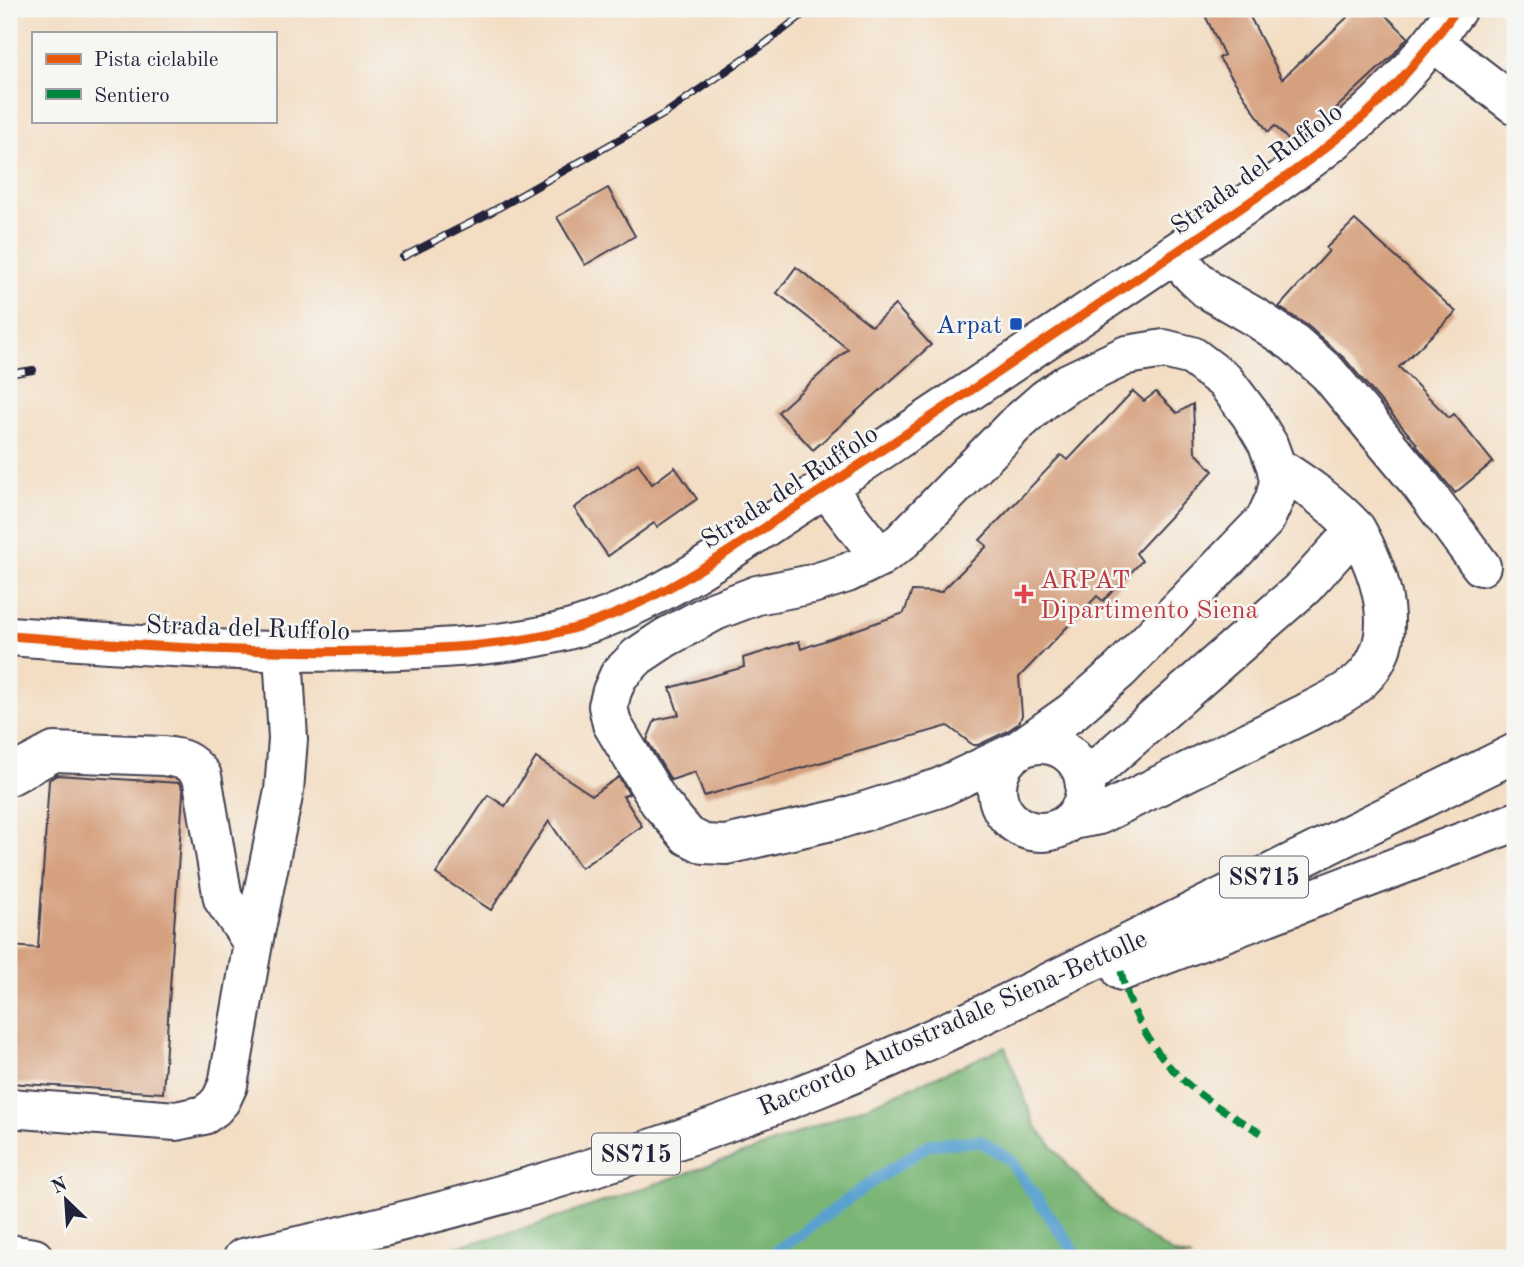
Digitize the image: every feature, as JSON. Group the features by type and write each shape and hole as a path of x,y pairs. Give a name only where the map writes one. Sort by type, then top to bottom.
{"main road":[{"name":"Strada del Ruffolo","path":"9,636 162,647 363,652 473,645 556,633 627,610 671,588 826,488 1295,170 1337,138 1385,95 1433,42 1457,9"},
{"path":"1433,42 1515,105"},
{"path":"1172,254 1208,289 1294,343 1328,373 1420,484 1481,566"},
{"path":"1072,820 1085,794 1080,767 1071,755 1045,744 1017,751 939,788 840,819 726,845 704,844 688,836 659,802 612,724 608,706 619,675 638,656 665,638 715,611 757,595 812,584 847,573 880,556 901,542 1013,427 1045,399 1068,383 1126,355 1164,349 1192,356 1224,381 1250,414 1268,444 1279,481 1265,520 1120,670 1072,712 1017,751 1006,761 999,774 999,803 1006,816 1017,826 1046,832 1072,820 1099,815 1336,697 1361,680 1375,662 1384,641 1385,617 1383,599 1369,553 1356,530 1339,510 1276,466"},
{"path":"826,488 880,556"},
{"path":"1084,780 1304,587 1356,530"},
{"path":"9,1108 176,1121 204,1115 221,1100 228,1085 284,791 288,738 283,652"},
{"path":"9,776 54,752 178,757 188,762 202,776 223,900 253,943"},
{"name":"Raccordo Autostradale Siena-Bettolle","path":"243,1258 450,1210 631,1156 730,1122 822,1086 1012,1001 1515,753"},
{"path":"1012,1001 1121,971 1515,822"},
{"path":"9,1254 34,1258"}],"green space":[{"path":"1005,1047 1035,1125 1071,1169 1115,1215 1172,1253 1192,1258 413,1258 524,1229 763,1147"},
{"path":"1515,1237 1515,1258 1402,1258 1423,1253 1485,1255"}],"building":[{"path":"1202,9 1246,9 1282,79 1356,9 1379,9 1408,37 1393,55 1293,145 1275,126 1268,132 1219,58 1224,55"},
{"path":"608,188 635,236 585,265 557,217"},
{"path":"1355,220 1456,312 1399,367 1449,418 1454,414 1493,462 1455,493 1345,359 1308,326 1279,307 1329,251 1326,248"},
{"path":"796,267 872,326 895,305 931,345 813,450 778,412 848,349 777,293"},
{"name":"ARPAT Dipartimento Siena","path":"1133,391 1144,401 1156,392 1177,413 1193,404 1195,452 1213,471 1136,553 1142,561 1103,601 1097,596 1019,677 1022,715 1019,723 978,745 973,745 948,726 704,796 695,772 671,780 647,740 655,720 679,715 670,688 744,667 743,658 799,641 801,649 904,613 912,591 941,592 987,546 980,540 1061,455 1068,460"},
{"path":"638,463 652,484 675,467 697,499 657,527 654,523 608,556 574,508"},
{"path":"536,758 592,795 619,777 629,794 623,796 642,826 581,868 549,821 491,910 436,874 488,795 505,806"},
{"path":"57,775 181,785 183,793 163,1093 9,1083 9,946 38,948 49,780"}],"waterway":[{"path":"771,1258 779,1249 875,1180 930,1144 980,1141 1009,1159 1079,1258"}],"railway":[{"path":"403,257 484,216 666,113 810,9"},
{"path":"9,374 33,370"}],"marked path":[{"path":"1121,971 1134,1012 1161,1056 1189,1086 1261,1133"}],"cycle path":[{"path":"9,636 252,651 399,650 517,640 556,633 615,614 671,587 724,554 1283,179 1378,103 1414,65 1457,9"}],"place":[{"name":"Arpat","path":"1016,324"},
{"name":"ARPAT Dipartimento Siena","path":"1024,594"}]}
